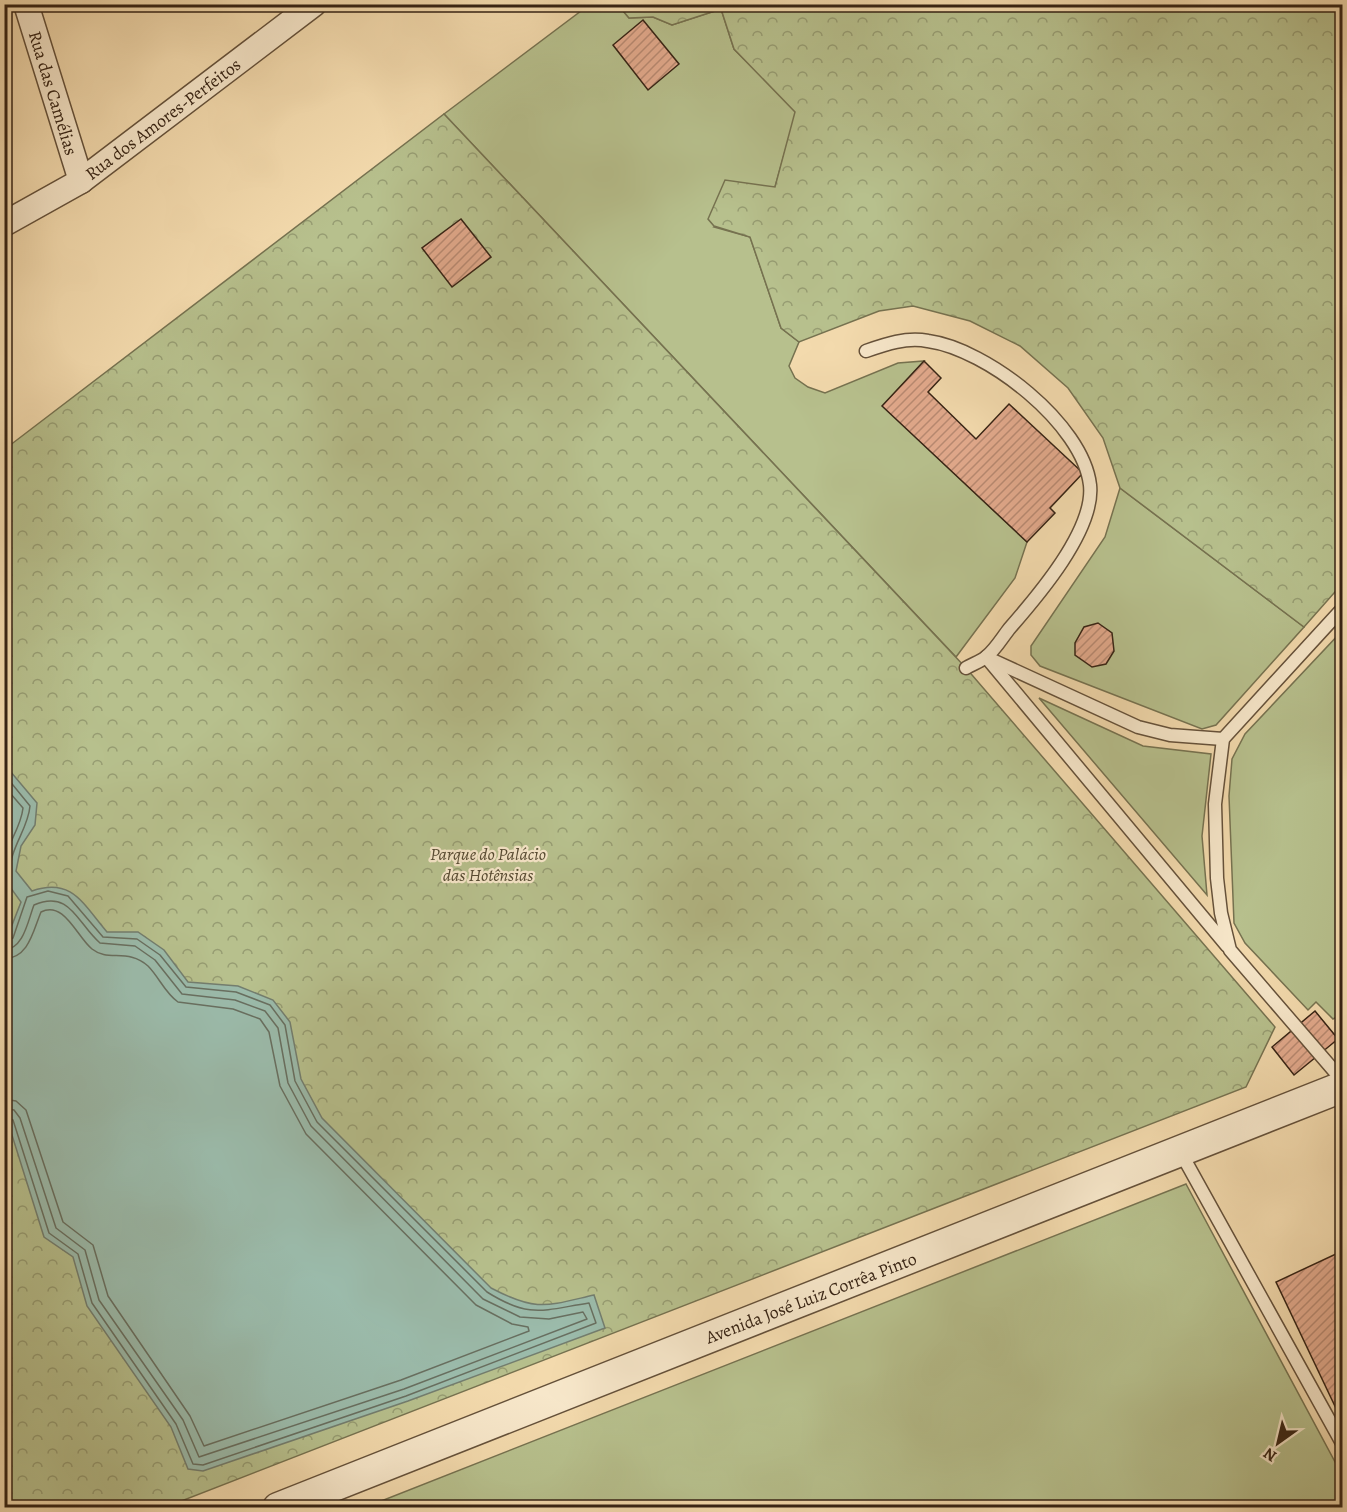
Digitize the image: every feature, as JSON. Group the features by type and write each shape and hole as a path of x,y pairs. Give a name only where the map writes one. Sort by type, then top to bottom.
{"street":[{"name":"Rua das Camélias","path":"26,4 81,181"},
{"name":"Rua dos Amores-Perfeitos","path":"4,224 81,181 314,4"},
{"name":"Avenida José Luiz Corrêa Pinto","path":"279,1508 1181,1153 1342,1087"}],"lane":[{"path":"866,351 895,341 928,341 963,353 995,370 1029,394 1066,430 1084,458 1090,487 1086,511 1075,538 1046,585 986,657 966,668"},
{"path":"1230,950 1221,913 1217,878 1215,804 1223,739 1342,609"},
{"path":"986,657 1138,727 1170,735 1223,739"},
{"path":"986,657 1230,950 1342,1080"},
{"path":"1181,1153 1342,1443"}],"green space":[{"path":"589,5 618,5 629,18 653,17 672,25 721,9 734,49 796,112 775,187 714,227 750,237 781,328 799,342 789,366 795,378 808,387 825,393 898,363 924,361 883,406 1027,542 1015,578 956,657 444,114"},
{"path":"618,5 1342,5 1342,584 1304,627 1120,488 1103,438 1068,388 1020,346 970,321 913,306 879,311 799,342 781,328 750,237 714,226 708,219 725,180 775,187 795,112 734,49 721,9 672,25 653,17 629,18"},
{"name":"Parque do Palácio das Hotênsias","path":"444,114 966,668 1275,1027 1246,1087 166,1507 5,1508 5,449"},
{"path":"1120,488 1304,627 1216,725 1202,729 1040,666 1031,655 1031,646 1105,537"},
{"path":"1342,631 1342,1014 1333,1019 1316,1002 1308,1010 1245,943 1234,923 1229,796 1232,759 1245,734"},
{"path":"1039,698 1143,746 1211,754 1202,836 1207,895"},
{"path":"1186,1184 1342,1475 1342,1507 366,1507"}],"water":[{"path":"5,765 37,803 35,825 21,846 16,871 32,891 46,888 67,890 83,903 107,932 138,932 164,950 188,982 238,986 273,1000 290,1022 301,1079 322,1118 491,1288 520,1301 542,1305 594,1295 605,1328 408,1401 203,1471 188,1469 171,1427 87,1306 73,1257 44,1237 5,1113 5,943 21,902 5,880"}],"building":[{"path":"643,20 679,64 648,90 613,45"},
{"path":"461,219 491,257 452,287 422,248"},
{"path":"924,361 941,378 928,392 976,439 1009,404 1083,473 1050,508 1055,513 1027,542 882,406"},
{"path":"1098,623 1112,633 1114,651 1106,664 1092,667 1075,655 1075,643 1084,627"},
{"path":"1315,1011 1338,1039 1294,1075 1272,1047"},
{"path":"1338,1253 1342,1263 1342,1421 1276,1282"}]}
